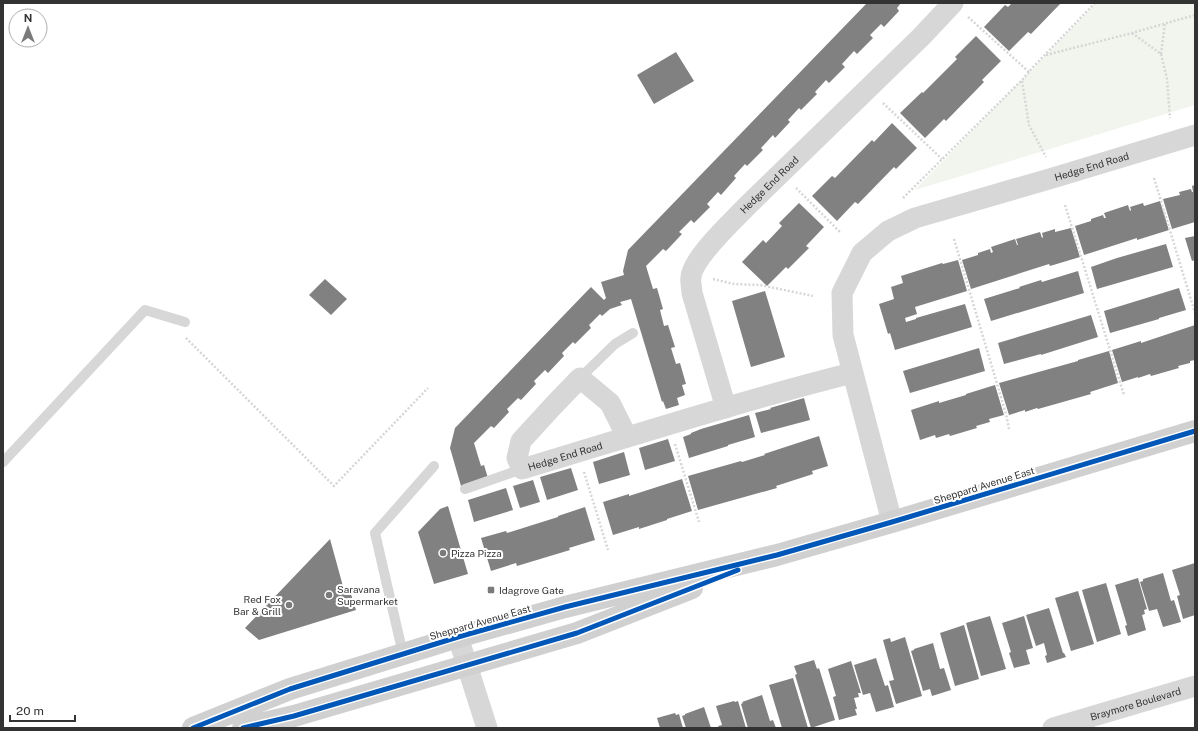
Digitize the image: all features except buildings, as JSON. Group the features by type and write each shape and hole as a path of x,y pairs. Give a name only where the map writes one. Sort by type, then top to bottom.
{"main road":[{"name":"Sheppard Avenue East","path":"193,728 290,689 458,636 565,607 777,555 1195,431"},
{"name":"Sheppard Avenue East","path":"243,728 294,716 577,632 777,555"}],"street":[{"name":"Hedge End Road","path":"726,408 692,293 691,277 696,261 748,206 921,37 953,3"},
{"name":"Hedge End Road","path":"892,522 843,335 842,293 862,253 888,231 915,218 1195,135"},
{"name":"Hedge End Road","path":"580,378 521,441 517,458 522,469 626,437 852,373"},
{"path":"580,378 610,403 620,421 626,437"},
{"path":"458,636 487,728"},
{"name":"Braymore Boulevard","path":"1053,728 1195,686"}],"lane":[{"path":"3,462 145,310 185,322"},
{"name":"Hedge End Road","path":"580,378 615,344 632,333"},
{"path":"403,654 375,534 434,466"},
{"path":"465,489 522,469"}],"path":[{"path":"953,3 1029,72"},
{"path":"903,198 1022,80 1095,3"},
{"path":"1046,55 1195,15"},
{"path":"1165,23 1161,54 1168,79 1170,118"},
{"path":"1132,33 1161,54"},
{"path":"1022,80 1029,124 1056,177"},
{"path":"868,89 942,159"},
{"path":"782,174 840,232"},
{"path":"1154,178 1195,313"},
{"path":"1065,205 1124,395"},
{"path":"954,239 1006,414 1009,429"},
{"path":"706,278 734,284 760,285 813,296"},
{"path":"162,315 334,486 428,388"},
{"path":"675,444 699,522"},
{"path":"584,471 608,550"}],"shaded area":[{"path":"1096,3 1195,3 1195,105 915,190"}],"cycle path":[{"path":"193,728 290,689 458,637 565,607 777,555 1195,431"},
{"path":"243,728 294,716 577,633 738,570"}],"place":[{"name":"Pizza Pizza","path":"443,553"},
{"name":"Idagrove Gate","path":"491,590"},
{"name":"Saravana Supermarket","path":"329,595"},
{"name":"Red Fox Bar & Grill","path":"289,605"}]}
